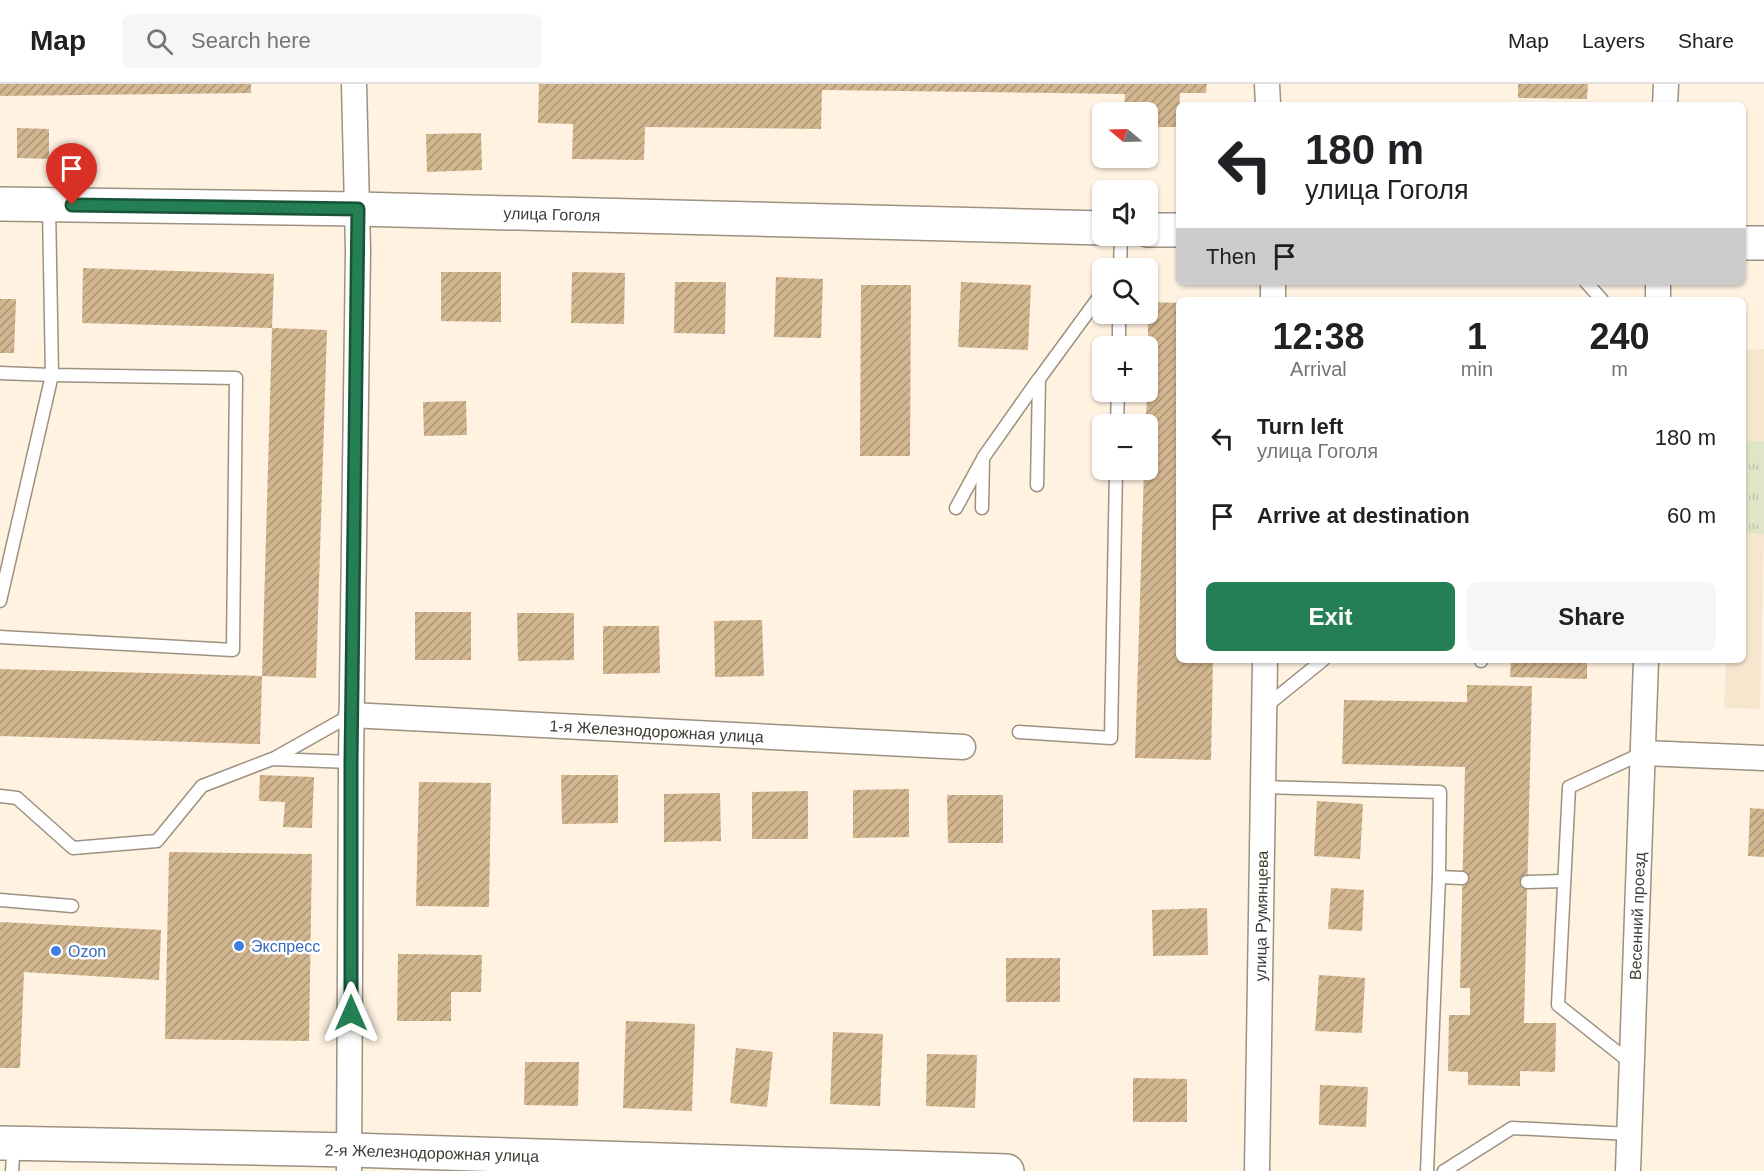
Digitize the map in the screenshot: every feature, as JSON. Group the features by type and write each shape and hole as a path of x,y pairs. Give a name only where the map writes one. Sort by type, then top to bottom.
{"main road":[{"name":"улица Гоголя","path":"0,204 358,209 1092,228"},
{"path":"1158,230 1176,231"},
{"path":"1746,243 1764,243"},
{"name":"2-я Железнодорожная улица","path":"9,1152 1007,1171"}],"street":[{"path":"350,1160 351,715 358,209 354,84"},
{"path":"1267,84 1268,102"},
{"path":"1665,102 1666,84"},
{"name":"улица Румянцева","path":"1257,1171 1265,663"},
{"name":"Весенний проезд","path":"1628,1171 1646,663"},
{"name":"1-я Железнодорожная улица","path":"351,715 963,747"},
{"path":"1643,753 1764,758"}],"lane":[{"path":"0,601 52,375 49,205"},
{"path":"1589,285 1599,297"},
{"path":"956,508 983,458 1092,306"},
{"path":"0,373 236,378 233,650 0,637"},
{"path":"1037,485 1038,379"},
{"path":"982,508 983,458"},
{"path":"1019,732 1111,738 1116,480"},
{"path":"1264,708 1319,663"},
{"path":"0,796 17,798 73,848 157,842 202,786 272,759 351,715"},
{"path":"1632,1063 1558,1005 1569,787 1643,753"},
{"path":"272,759 351,762"},
{"path":"1262,787 1440,792 1439,877 1427,1171"},
{"path":"1439,877 1462,878"},
{"path":"1527,882 1564,881"},
{"path":"0,900 72,906"},
{"path":"1444,1171 1512,1128 1630,1134"}],"shaded area":[{"path":"1764,349 1764,441 1746,441 1746,350"},
{"path":"1746,533 1764,534 1760,709 1724,708 1726,663 1746,663"}],"green space":[{"path":"1746,441 1764,441 1764,534 1746,533"}],"building":[{"path":"0,84 251,84 251,93 0,96"},
{"path":"539,84 1207,84 1206,93 1180,93 1180,102 1176,102 1176,127 1158,127 1158,102 1125,102 1125,94 822,90 821,129 645,127 644,160 572,159 573,124 538,123"},
{"path":"1518,84 1588,84 1587,99 1518,98"},
{"path":"17,128 49,129 49,159 17,158"},
{"path":"481,133 482,170 427,172 426,134"},
{"path":"83,268 274,274 272,328 82,323"},
{"path":"441,272 501,272 501,322 441,321"},
{"path":"572,272 625,273 624,324 571,323"},
{"path":"776,277 823,279 821,338 774,337"},
{"path":"675,282 726,282 725,334 674,333"},
{"path":"961,282 1031,285 1028,350 958,347"},
{"path":"861,285 911,285 910,456 860,456"},
{"path":"0,299 16,299 14,353 0,353"},
{"path":"1158,302 1176,303 1176,663 1213,663 1211,760 1135,758 1144,480 1158,480 1158,414 1146,414 1147,402 1158,402 1158,336 1148,336 1148,324 1158,324"},
{"path":"272,328 327,330 316,678 262,676"},
{"path":"466,401 467,435 424,436 423,402"},
{"path":"415,612 471,612 471,660 415,660"},
{"path":"517,613 574,613 574,660 518,661"},
{"path":"762,620 764,676 715,677 714,621"},
{"path":"603,626 659,626 660,673 603,674"},
{"path":"1511,663 1587,663 1587,679 1510,677"},
{"path":"0,669 262,676 260,744 0,736"},
{"path":"1467,685 1532,686 1524,1023 1556,1023 1555,1072 1520,1071 1520,1086 1468,1085 1468,1072 1448,1071 1449,1015 1470,1015 1470,988 1460,988 1465,767 1342,764 1344,700 1467,702"},
{"path":"260,775 314,777 312,828 283,827 285,802 259,801"},
{"path":"561,775 618,775 618,823 562,824"},
{"path":"419,782 491,783 489,907 416,906"},
{"path":"909,789 909,837 853,838 853,790"},
{"path":"808,791 808,839 752,839 752,792"},
{"path":"720,793 721,841 664,842 664,794"},
{"path":"947,795 1003,795 1003,843 948,843"},
{"path":"1317,801 1363,804 1360,859 1314,856"},
{"path":"1750,808 1764,809 1764,857 1748,856"},
{"name":"Экспресс","path":"169,852 312,854 309,1041 165,1039"},
{"path":"1331,888 1364,890 1362,931 1328,929"},
{"path":"1207,908 1208,955 1153,956 1152,910"},
{"path":"0,922 161,930 159,980 24,972 20,1068 0,1068"},
{"path":"398,954 482,955 481,992 451,992 451,1021 397,1021"},
{"path":"1006,958 1060,958 1060,1002 1006,1002"},
{"path":"1319,975 1365,978 1362,1033 1315,1031"},
{"path":"626,1021 695,1024 692,1111 623,1108"},
{"path":"833,1032 883,1034 880,1106 830,1104"},
{"path":"736,1048 773,1052 767,1107 730,1103"},
{"path":"927,1054 977,1055 975,1108 926,1106"},
{"path":"525,1062 579,1062 578,1106 524,1105"},
{"path":"1133,1078 1187,1079 1187,1122 1133,1122"},
{"path":"1320,1085 1368,1087 1366,1127 1319,1125"}],"place":[{"name":"Экспресс","path":"239,946"},
{"name":"Ozon","path":"56,951"}],"route":[{"path":"72,205 358,209 351,762 351,1013"}]}
